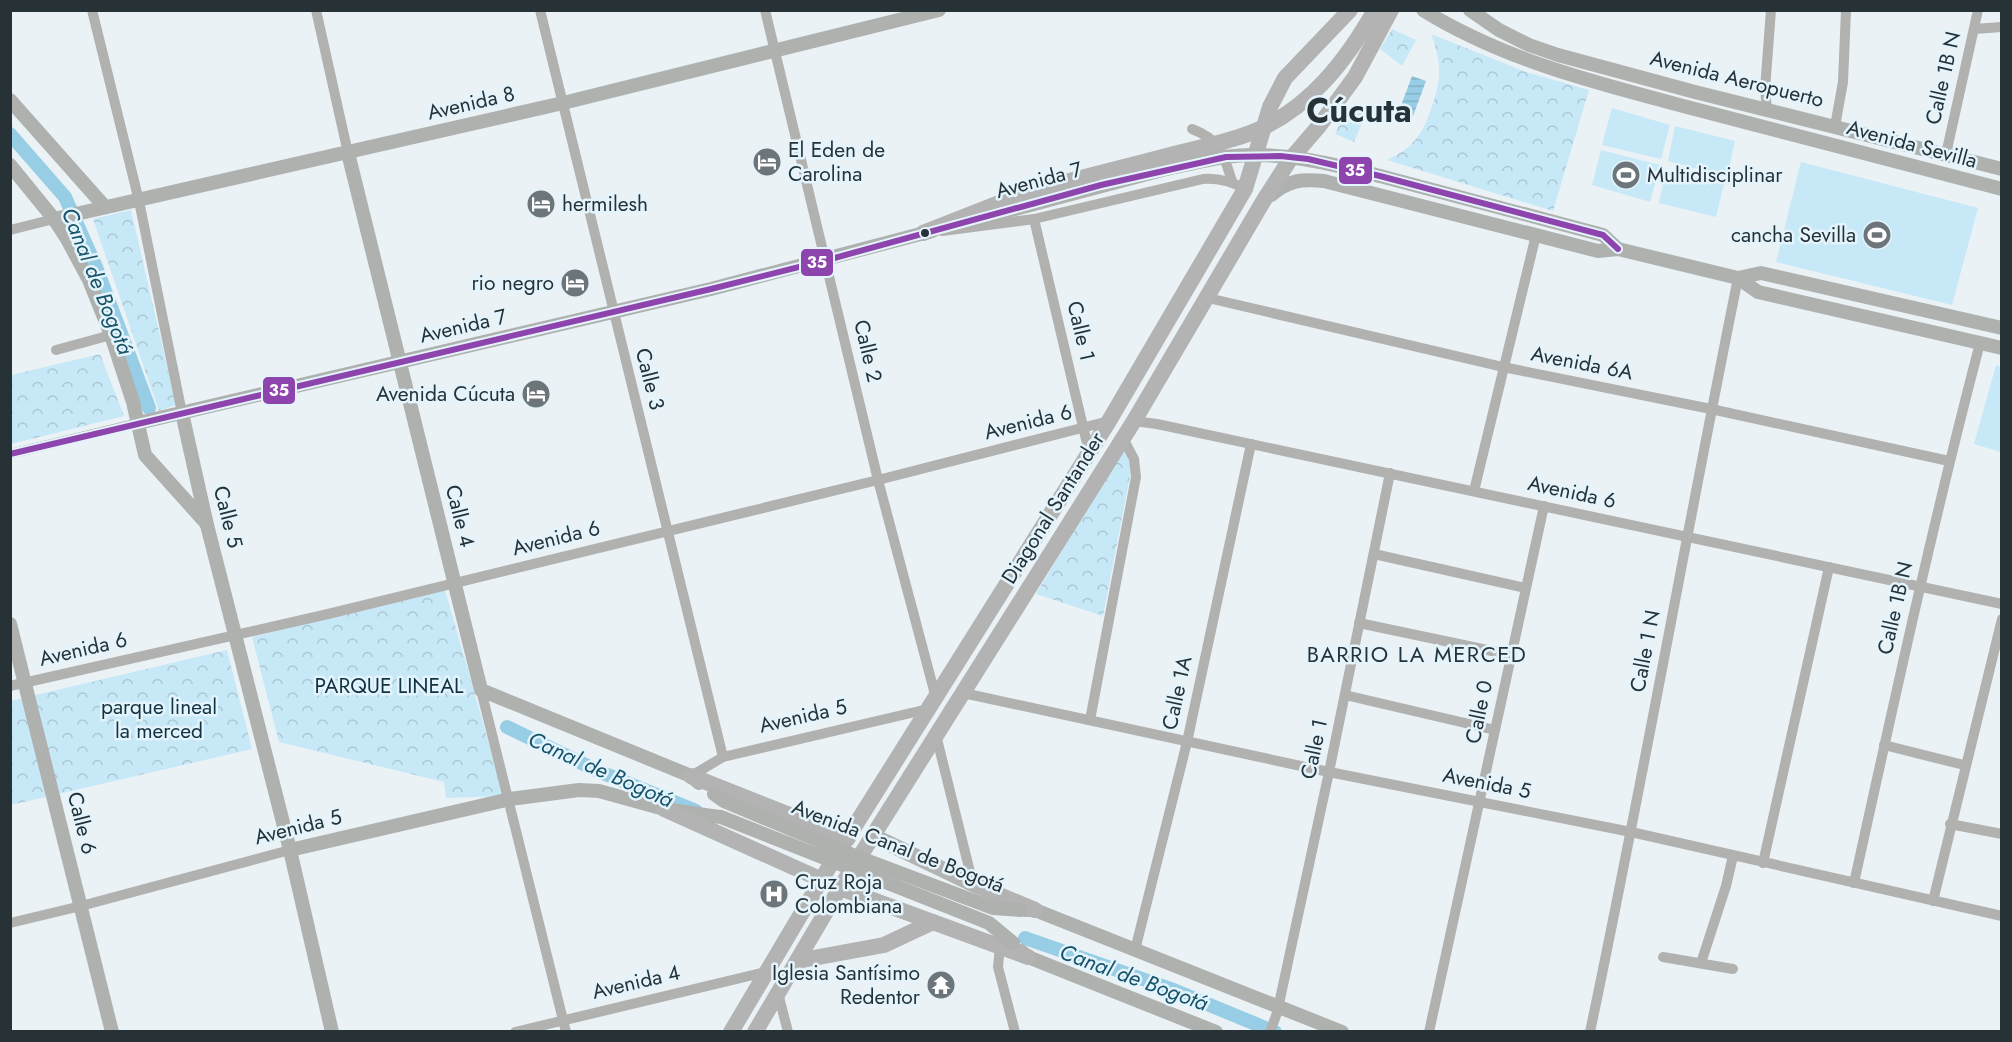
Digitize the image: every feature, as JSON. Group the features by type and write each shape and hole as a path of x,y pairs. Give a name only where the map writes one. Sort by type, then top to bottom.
{"main road":[{"name":"Avenida 8","path":"61,218 563,103 939,10"},
{"name":"Diagonal Santander","path":"731,1032 822,880 1109,421 1238,185 1270,107 1286,78 1350,10"},
{"path":"1165,163 1253,132 1294,110 1321,86 1345,59 1375,10"},
{"name":"Diagonal Santander","path":"755,1032 840,888 1123,438 1264,200 1289,161 1319,126 1355,77 1391,10"},
{"name":"Avenida Sevilla","path":"1423,10 1453,29 1492,47 1569,74 2001,189"},
{"name":"Avenida Aeropuerto","path":"1470,10 1499,30 1529,45 1558,55 2001,169"},
{"path":"1657,99 1695,92 1736,120"},
{"path":"10,100 105,207"},
{"name":"Calle 4","path":"348,153 481,690"},
{"path":"923,234 1030,191 1165,163 1226,157 1280,156 1308,159 1380,176 1603,235 1618,249"},
{"path":"10,165 61,218 111,335 146,455 207,525"},
{"path":"1264,200 1281,186 1302,179 1324,181 1598,251 1618,249 1738,278 1758,292 2001,348"},
{"name":"Avenida 7","path":"138,423 614,312 923,234"},
{"path":"1738,278 1761,273 2001,328"},
{"name":"Calle 5","path":"182,413 207,525 290,850 332,1032"},
{"name":"Calle 6","path":"10,624 112,1032"},
{"name":"Avenida Canal de Bogotá","path":"481,690 691,776 724,801 844,851 993,908 1027,910 1135,950 1277,1009 1342,1032"},
{"path":"691,776 848,838"},
{"name":"Avenida 5","path":"290,850 510,799 579,790 599,791"},
{"name":"Avenida Canal de Bogotá","path":"599,791 664,809 721,817 988,923 1007,945"},
{"path":"664,809 822,880"},
{"path":"873,836 1027,910"},
{"path":"840,888 933,922 1007,945 1028,957 1216,1032"},
{"path":"797,961 884,945 933,922"}],"street":[{"name":"Calle 5","path":"92,10 139,201 182,413"},
{"name":"Calle 4","path":"316,10 348,153"},
{"name":"Calle 3","path":"540,10 723,757"},
{"name":"Calle 2","path":"765,10 932,704"},
{"path":"1767,110 1765,89 1772,10"},
{"path":"1836,126 1844,82 1846,10"},
{"name":"Calle 1B N","path":"1946,154 1978,10"},
{"path":"1974,29 2001,27"},
{"path":"1192,129 1204,133 1216,142 1238,185"},
{"name":"Avenida 7","path":"923,234 1034,219 1203,179 1238,185"},
{"name":"Avenida 8","path":"10,230 61,218"},
{"name":"Calle 1","path":"1034,219 1089,452"},
{"path":"1474,491 1536,235"},
{"name":"Calle 1 N","path":"1590,1032 1738,278"},
{"name":"Avenida 6A","path":"1208,298 1503,367 1949,461"},
{"path":"56,350 111,335"},
{"name":"Calle 1B N","path":"1854,883 1949,461 1980,343"},
{"name":"Avenida 6","path":"1134,420 2001,604"},
{"name":"Avenida 6","path":"10,686 454,583 878,480 1109,421"},
{"name":"Avenida 7","path":"10,454 138,423"},
{"path":"1090,720 1136,477 1134,459 1123,438"},
{"name":"Calle 1A","path":"1135,950 1187,742 1251,444"},
{"name":"Calle 1","path":"1270,1032 1329,772 1390,474"},
{"name":"Calle 0","path":"1429,1032 1544,506"},
{"path":"1374,554 1526,588"},
{"path":"1762,863 1829,567"},
{"path":"1933,901 2001,619"},
{"path":"1359,623 1511,655"},
{"name":"Calle 4","path":"481,690 510,799 566,1032"},
{"name":"Avenida 5","path":"963,693 1329,772 1631,832 2001,916"},
{"path":"1345,695 1495,730"},
{"name":"Avenida 5","path":"691,776 723,757 932,704"},
{"path":"936,735 973,884"},
{"path":"1884,745 1964,765"},
{"path":"1950,824 2001,834"},
{"name":"Avenida 5","path":"10,923 290,850"},
{"path":"1701,963 1726,886 1733,856"},
{"path":"1007,945 998,967 1015,1032"},
{"path":"1663,957 1733,969"},
{"name":"Avenida 4","path":"515,1032 766,972"},
{"path":"778,993 788,1032"}],"green space":[{"path":"1392,29 1416,40 1402,66 1380,49"},
{"path":"1431,34 1526,72 1589,90 1553,211 1387,160 1411,144 1421,132 1428,117 1439,73 1439,64"},
{"name":"Multidisciplinar","path":"1612,108 1670,125 1661,159 1602,145"},
{"path":"1367,112 1354,142 1335,134 1343,116"},
{"name":"Multidisciplinar","path":"1675,126 1735,141 1727,177 1668,161"},
{"name":"Multidisciplinar","path":"1601,150 1660,165 1650,202 1592,185"},
{"name":"cancha Sevilla","path":"1801,162 1978,208 1952,305 1776,262"},
{"name":"Multidisciplinar","path":"1666,170 1724,184 1716,217 1659,203"},
{"path":"131,210 176,405 159,411 93,219"},
{"path":"100,354 124,416 11,444 11,375"},
{"path":"1996,365 2001,367 2001,452 1974,444"},
{"path":"1123,448 1132,466 1103,616 1036,594"},
{"name":"PARQUE LINEAL","path":"445,590 504,796 446,798 444,782 279,742 252,637"},
{"name":"parque lineal la merced","path":"227,650 252,749 11,805 10,701"}],"shaded area":[{"path":"1412,76 1426,81 1413,116 1399,111"}],"waterway":[{"name":"Canal de Bogotá","path":"10,134 65,197 96,267 149,408"},
{"name":"Canal de Bogotá","path":"507,727 598,771 696,811"},
{"name":"Canal de Bogotá","path":"1025,938 1171,989 1275,1032"}],"transit line":[{"name":"35","path":"10,454 711,289 827,260 1101,185 1226,157 1280,156 1308,159 1603,235 1618,249"}],"place":[{"name":"El Eden de Carolina","path":"767,162"},
{"name":"Multidisciplinar","path":"1626,175"},
{"name":"hermilesh","path":"541,204"},
{"name":"cancha Sevilla","path":"1877,235"},
{"name":"rio negro","path":"575,283"},
{"name":"Avenida Cúcuta","path":"536,394"},
{"name":"Cruz Roja Colombiana","path":"774,894"},
{"name":"Iglesia Santísimo Redentor","path":"941,985"}],"district":[{"name":"Cúcuta","path":"1359,110"},
{"name":"BARRIO LA MERCED","path":"1417,654"}]}
